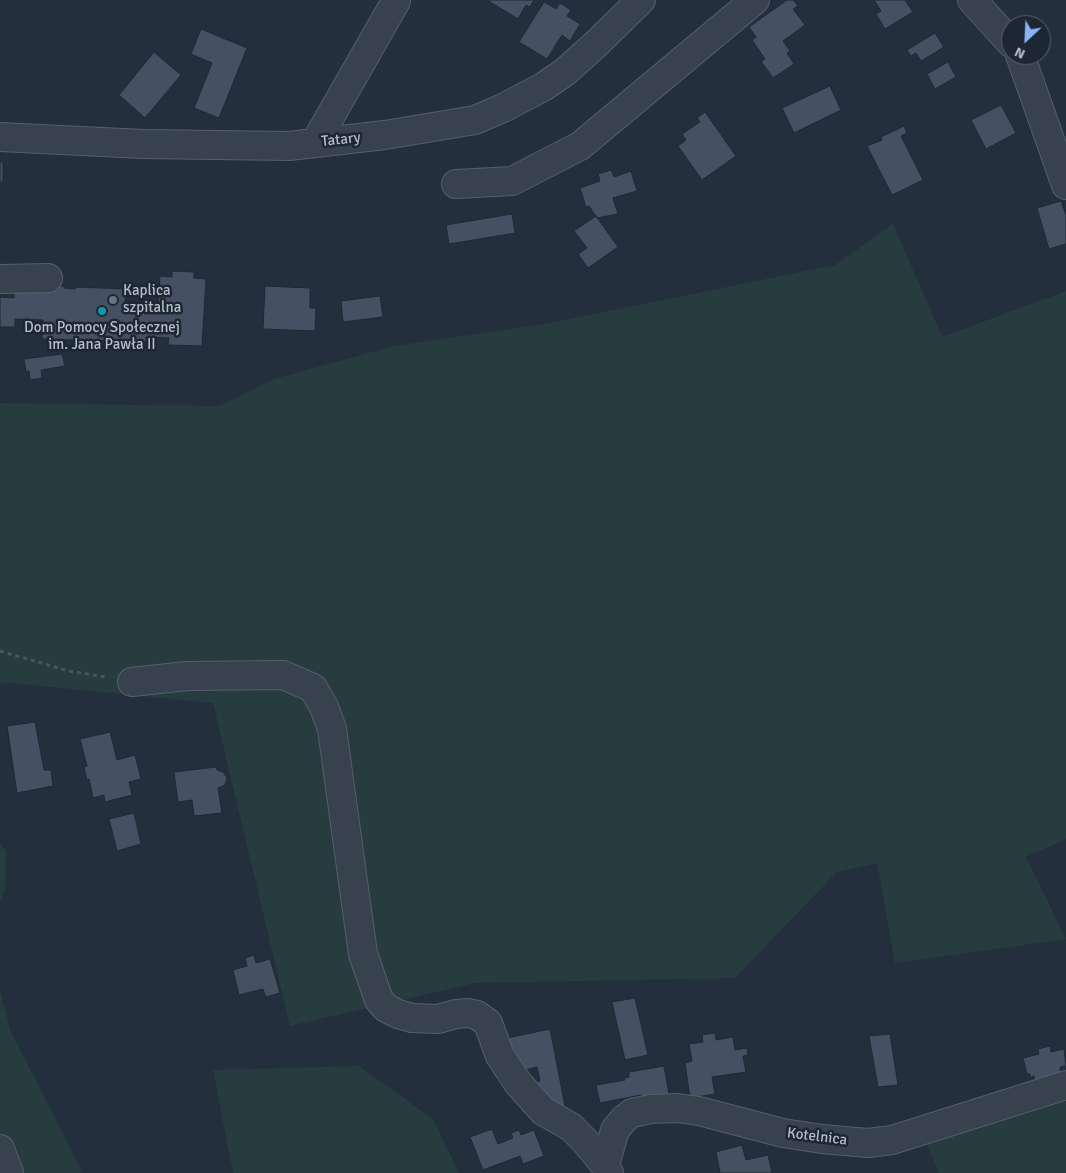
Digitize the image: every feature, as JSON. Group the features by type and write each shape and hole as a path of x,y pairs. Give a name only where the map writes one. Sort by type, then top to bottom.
{"street":[{"name":"Tatary","path":"0,137 143,144 289,146 385,136 475,120 543,87 565,72 641,0"},
{"path":"456,184 512,181 580,146 754,0"},
{"path":"972,0 1001,32"},
{"path":"315,143 396,1"},
{"path":"1024,65 1066,185"},
{"path":"0,280 48,278"},
{"path":"132,682 187,676 283,675 313,688 324,707 332,729 363,954 380,1000 386,1008 412,1018 438,1019 468,1013 477,1015 488,1023 500,1056 518,1082 543,1111 571,1127 607,1169"},
{"name":"Kotelnica","path":"607,1169 615,1130 624,1118 632,1113 651,1109 678,1108 699,1111 783,1133 868,1143 892,1140 1066,1085"},
{"path":"0,1149 9,1173"}],"path":[{"path":"0,651 69,671 132,682"}],"green space":[{"path":"893,224 942,337 1066,291 1066,839 1026,857 1066,939 895,963 877,863 837,872 735,978 475,983 290,1026 213,703 0,682 0,403 220,406 274,379 394,346 550,323 835,265"},
{"path":"0,844 6,851 5,888 0,903"},
{"path":"0,990 10,1030 82,1171 79,1173 20,1173 0,1133"},
{"path":"359,1066 433,1119 459,1173 233,1173 213,1070"},
{"path":"1066,1100 1066,1173 939,1173 925,1140"}],"building":[{"path":"487,0 534,0 530,7 526,5 518,19"},
{"path":"787,0 793,0 798,6 793,9 805,25 783,41 790,51 787,53 794,64 773,78 761,61 765,59 752,40 756,37 749,27"},
{"path":"874,0 905,0 913,12 885,29 876,14 881,11"},
{"path":"544,2 556,9 560,3 571,10 567,16 580,24 570,41 562,35 547,59 519,42"},
{"path":"201,29 247,48 219,118 194,108 212,63 191,54"},
{"path":"935,33 944,47 921,61 916,53 911,56 907,50"},
{"path":"154,52 181,75 145,118 119,95"},
{"path":"948,62 956,77 935,89 927,74"},
{"path":"830,86 841,110 794,133 782,108"},
{"path":"1001,105 1016,133 986,149 971,120"},
{"path":"705,112 736,156 702,180 678,146 686,140 682,134 700,122 697,118"},
{"path":"904,126 907,133 901,136 923,180 892,195 867,146 882,140 881,137"},
{"path":"0,162 3,162 3,182 0,182"},
{"path":"611,170 614,177 631,171 637,191 613,198 618,214 597,218 589,206 586,207 580,188 600,181 598,174"},
{"path":"1061,201 1066,215 1066,244 1049,249 1037,208"},
{"path":"512,214 515,233 449,244 446,225"},
{"path":"596,216 618,247 588,268 578,254 587,248 574,231"},
{"name":"Dom Pomocy Społecznej im. Jana Pawła II","path":"172,271 194,272 194,278 206,279 202,346 168,345 169,338 146,337 146,342 42,339 43,320 15,319 15,327 0,327 0,297 14,298 14,284 64,286 64,288 75,289 75,287 126,289 125,302 158,304 160,276 172,277"},
{"path":"265,286 310,288 310,308 316,308 315,331 263,329"},
{"path":"380,296 383,317 343,322 341,301"},
{"path":"62,354 65,366 41,370 42,378 30,380 29,371 26,372 24,359"},
{"path":"35,722 44,770 51,770 53,786 17,793 7,726"},
{"path":"110,732 117,760 135,755 141,779 129,782 132,795 105,802 104,795 93,798 84,767 87,766 80,739"},
{"path":"216,767 227,778 225,785 218,788 222,813 194,816 192,800 178,802 174,772"},
{"path":"134,813 141,844 117,851 109,819"},
{"path":"254,955 256,963 270,959 280,993 266,997 263,989 239,995 233,970 247,966 245,958"},
{"path":"635,998 648,1055 625,1060 612,1002"},
{"path":"550,1029 565,1106 550,1108 533,1083 540,1081 537,1067 518,1072 514,1051 510,1052 507,1038"},
{"path":"715,1033 716,1040 733,1037 735,1050 747,1048 748,1055 743,1056 746,1072 712,1077 715,1094 690,1098 685,1063 692,1061 689,1044 703,1042 702,1035"},
{"path":"890,1034 898,1085 878,1087 869,1036"},
{"path":"1050,1046 1051,1052 1064,1049 1066,1066 1060,1067 1061,1075 1035,1081 1034,1076 1030,1077 1030,1074 1027,1074 1023,1058 1039,1054 1038,1049"},
{"path":"664,1066 669,1094 642,1100 641,1095 600,1103 596,1085 625,1080 624,1078 629,1077 629,1072"},
{"path":"492,1129 498,1144 513,1138 511,1133 519,1130 521,1135 534,1130 544,1156 523,1164 520,1156 483,1170 470,1137"},
{"path":"742,1145 746,1160 768,1155 772,1173 720,1173 716,1152"}],"place":[{"name":"Kaplica szpitalna","path":"113,300"},
{"name":"Dom Pomocy Społecznej im. Jana Pawła II","path":"102,311"}]}
